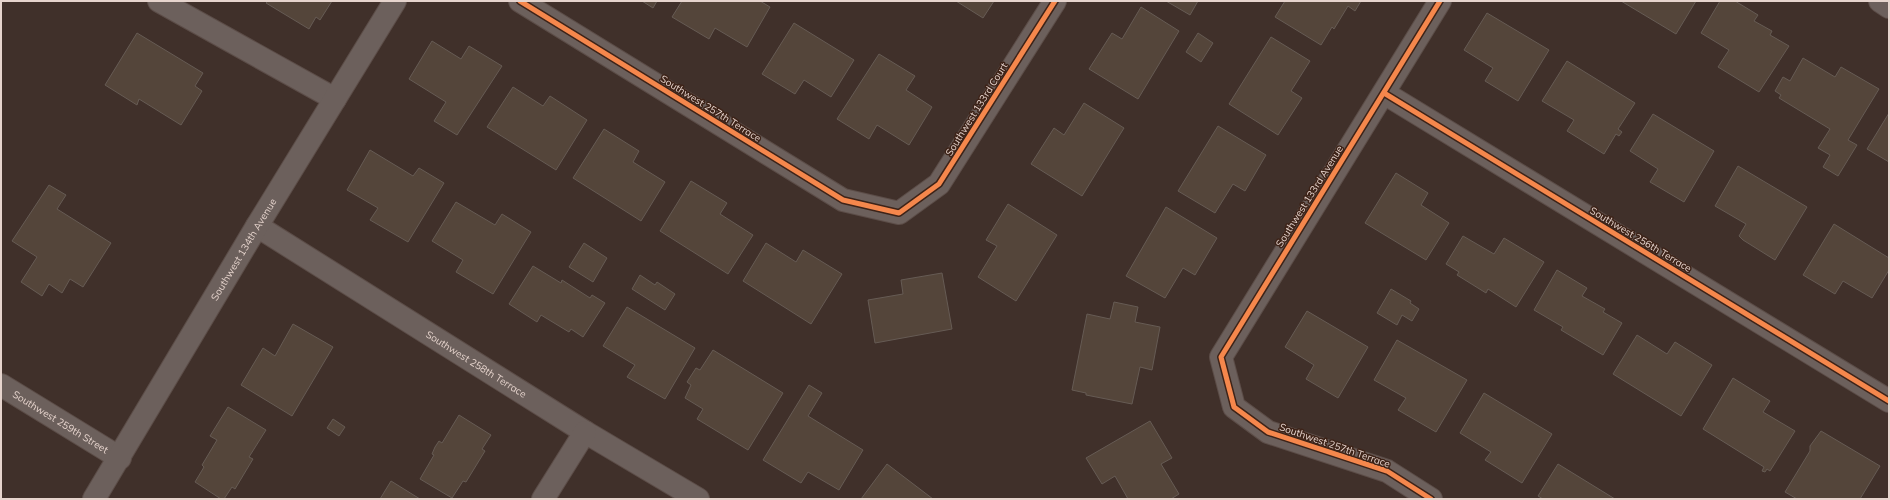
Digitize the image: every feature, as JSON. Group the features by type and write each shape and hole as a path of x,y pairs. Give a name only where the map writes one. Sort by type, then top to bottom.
{"street":[{"path":"159,1 335,99"},
{"name":"Southwest 134th Avenue","path":"94,499 120,458 257,226 395,1"},
{"name":"Southwest 257th Terrace","path":"520,1 844,200 899,213"},
{"name":"Southwest 133rd Court","path":"899,213 939,184 1055,1"},
{"name":"Southwest 133rd Avenue","path":"1234,407 1221,357 1440,1"},
{"path":"1880,1 1889,7"},
{"name":"Southwest 256th Terrace","path":"1384,93 1889,401"},
{"name":"Southwest 258th Terrace","path":"257,226 585,432 698,499"},
{"name":"Southwest 259th Street","path":"1,385 120,458"},
{"name":"Southwest 257th Terrace","path":"1234,407 1268,432 1386,471 1431,499"},
{"path":"543,499 585,432"}],"building":[{"path":"268,1 332,1 320,20 316,17 309,29 266,3"},
{"path":"642,1 657,1 653,8"},
{"path":"682,1 760,1 770,7 747,47 715,28 709,39 672,17"},
{"path":"956,1 994,1 983,18"},
{"path":"1166,1 1198,1 1190,15"},
{"path":"1285,1 1361,1 1355,11 1348,6 1334,29 1332,27 1321,45 1275,17"},
{"path":"1621,1 1696,1 1676,34"},
{"path":"1720,1 1735,1 1758,15 1754,21 1772,31 1770,35 1789,46 1759,92 1718,67 1729,50 1701,33"},
{"path":"1141,7 1179,31 1138,99 1089,69 1112,33 1122,39"},
{"path":"1487,13 1549,50 1518,101 1485,81 1493,68 1464,50"},
{"path":"794,23 854,60 831,97 804,80 795,94 762,74"},
{"path":"137,33 203,73 195,86 202,91 181,125 139,99 137,105 105,85"},
{"path":"1198,33 1213,43 1201,62 1186,52"},
{"path":"1271,37 1310,61 1291,91 1302,98 1278,135 1229,104"},
{"path":"432,41 461,59 469,46 502,66 457,135 434,121 446,102 409,79"},
{"path":"879,54 915,76 906,90 932,107 909,145 877,125 869,139 837,119"},
{"path":"1803,58 1835,77 1841,67 1879,89 1848,140 1857,145 1838,176 1823,167 1830,155 1818,148 1830,129 1779,98 1781,95 1775,91 1783,77 1790,81"},
{"path":"1567,61 1635,103 1618,129 1622,132 1619,136 1616,134 1604,154 1567,131 1574,120 1542,101"},
{"path":"513,87 543,106 550,96 587,120 556,170 487,127"},
{"path":"1084,103 1124,128 1082,196 1031,164 1054,128 1064,135"},
{"path":"1889,113 1889,162 1867,149"},
{"path":"1653,114 1714,151 1684,202 1650,182 1658,169 1630,151"},
{"path":"1218,126 1266,155 1245,191 1233,184 1215,213 1178,191"},
{"path":"604,129 639,151 633,162 665,182 641,221 573,178"},
{"path":"370,150 413,176 419,168 444,183 408,242 370,220 378,208 347,190"},
{"path":"1738,166 1807,207 1775,260 1739,236 1746,224 1715,206"},
{"path":"1396,173 1428,193 1421,205 1449,223 1426,260 1365,223"},
{"path":"691,181 727,203 720,214 753,235 728,274 660,231"},
{"path":"49,185 66,195 57,209 111,243 83,287 70,279 62,293 49,284 42,296 21,282 37,257 12,241"},
{"path":"456,202 495,225 502,214 531,232 493,294 456,272 463,260 432,241"},
{"path":"1008,204 1057,235 1016,301 978,277 997,246 986,240"},
{"path":"1166,207 1217,238 1195,275 1183,268 1165,298 1126,276"},
{"path":"1834,224 1889,258 1889,270 1872,298 1843,281 1835,294 1803,275"},
{"path":"1463,236 1494,254 1504,238 1544,262 1516,307 1488,289 1486,293 1457,275 1459,272 1446,264"},
{"path":"584,243 607,258 593,282 569,267"},
{"path":"766,243 796,262 803,250 842,274 811,324 743,281"},
{"path":"533,266 561,283 562,280 590,298 592,295 605,303 583,337 571,329 569,332 541,315 537,322 509,304"},
{"path":"1557,270 1587,288 1582,296 1605,309 1603,312 1622,323 1603,355 1561,330 1563,327 1534,310"},
{"path":"942,273 952,329 875,343 868,300 903,294 901,280"},
{"path":"640,275 655,285 657,282 675,294 665,310 632,289"},
{"path":"1391,289 1411,301 1410,303 1419,309 1412,321 1402,315 1397,325 1377,313"},
{"path":"1114,302 1138,307 1135,322 1160,327 1152,370 1140,367 1132,404 1086,395 1086,393 1072,390 1087,314 1110,319"},
{"path":"627,307 695,348 665,399 627,377 635,365 603,346"},
{"path":"1307,311 1368,347 1338,398 1306,379 1314,365 1285,347"},
{"path":"293,324 333,347 292,416 241,385 263,348 275,356"},
{"path":"1637,335 1667,354 1675,342 1712,365 1681,416 1613,374"},
{"path":"1397,340 1467,380 1436,432 1398,410 1406,398 1374,380"},
{"path":"713,350 783,393 748,450 697,419 703,409 685,398 691,385 687,382 696,368 700,370"},
{"path":"1733,378 1770,401 1763,412 1795,431 1770,471 1767,469 1765,472 1762,471 1764,467 1703,429"},
{"path":"809,385 822,393 808,416 863,450 839,490 808,472 801,483 763,460"},
{"path":"1484,393 1552,434 1522,483 1485,460 1491,452 1460,433"},
{"path":"228,407 266,430 249,457 253,459 235,489 232,487 224,499 221,499 195,482 204,467 202,465 217,440 210,436"},
{"path":"459,415 491,435 482,449 485,451 466,482 463,481 452,498 420,479 434,455 432,454 435,447 439,441 442,443"},
{"path":"333,419 345,427 339,436 327,428"},
{"path":"1150,421 1172,458 1161,464 1179,494 1171,499 1128,499 1115,476 1102,484 1086,458"},
{"path":"1821,431 1880,466 1860,499 1797,499 1785,492 1810,451 1810,446"},
{"path":"887,464 933,499 861,499"},
{"path":"1558,464 1615,499 1543,499 1538,496"},
{"path":"391,481 420,499 380,499"}],"cycle path":[{"path":"520,1 843,200 899,213 939,184 1055,1"},
{"path":"1431,499 1387,471 1268,432 1234,407 1221,357 1440,1"},
{"path":"1384,93 1889,401"}]}
